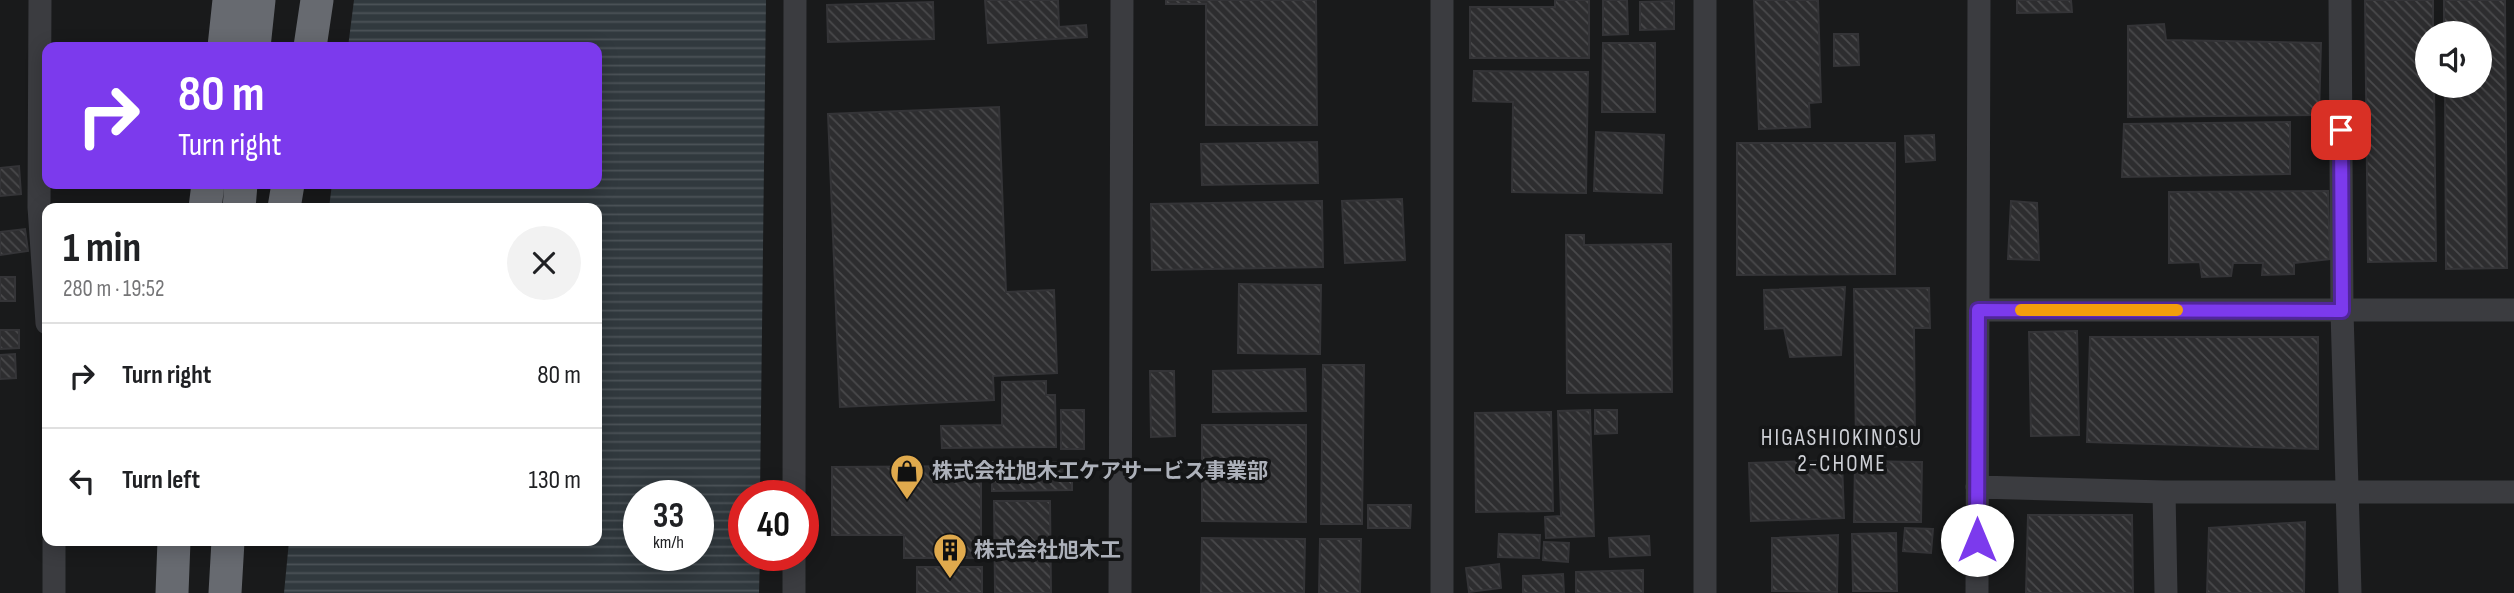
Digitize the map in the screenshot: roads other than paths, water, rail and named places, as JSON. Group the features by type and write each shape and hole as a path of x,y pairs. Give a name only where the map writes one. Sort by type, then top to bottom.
{"highway":[{"path":"225,42 229,0"},
{"path":"255,42 259,0"},
{"path":"311,42 317,0"},
{"path":"172,593 174,546"},
{"path":"206,593 210,546"},
{"path":"225,593 228,546"}],"street":[{"path":"40,0 39,207 42,250"},
{"path":"796,480 797,0"},
{"path":"1120,593 1122,0"},
{"path":"1442,0 1442,593"},
{"path":"1705,0 1705,593"},
{"path":"1977,593 1979,0"},
{"path":"2340,0 2342,311 2350,593"},
{"path":"1978,310 2514,310"},
{"path":"1977,487 2164,492 2514,492"},
{"path":"2164,492 2166,593"},
{"path":"54,546 54,593"},
{"path":"795,571 795,593"}],"place":[{"name":"株式会社旭木工ケアサービス事業部","path":"907,501"},
{"name":"株式会社旭木工","path":"950,580"}],"district":[{"name":"HIGASHIOKINOSU 2-CHOME","path":"1842,450"}]}
